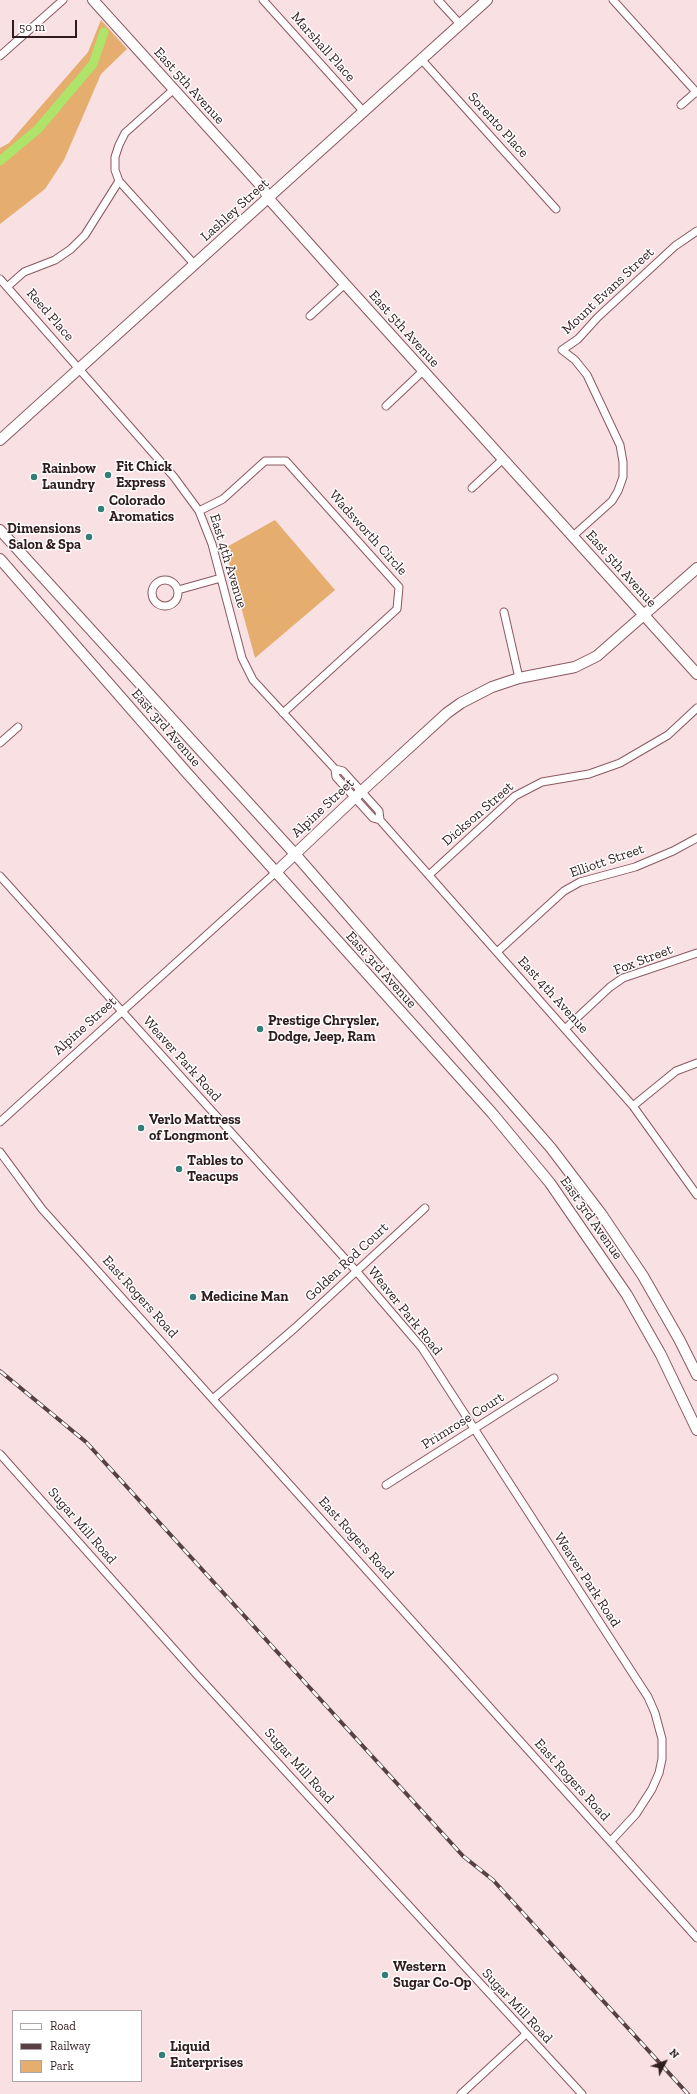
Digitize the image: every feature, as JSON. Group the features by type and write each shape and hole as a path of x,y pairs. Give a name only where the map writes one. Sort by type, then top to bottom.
{"main road":[{"name":"East 5th Avenue","path":"92,0 263,188 269,199 344,284 697,674"},
{"name":"Lashley Street","path":"0,440 269,199 487,0"},
{"name":"East 3rd Avenue","path":"0,530 295,854 536,1130 568,1169 602,1215 643,1276 676,1333 697,1375"},
{"name":"East 3rd Avenue","path":"0,559 275,873 492,1114 550,1183 627,1295 661,1355 697,1430"},
{"name":"Alpine Street","path":"275,873 358,794 447,713 461,703 492,686 519,678 564,670 586,662 607,648 697,568"}],"street":[{"path":"0,56 63,0"},
{"name":"Marshall Place","path":"263,0 364,112"},
{"path":"438,0 460,24"},
{"path":"613,0 696,92 680,105"},
{"name":"Sorento Place","path":"421,59 556,209"},
{"path":"173,90 125,133 115,157 115,170 119,181 195,265"},
{"path":"7,287 24,272 55,260 71,249 92,227 119,181"},
{"name":"Mount Evans Street","path":"573,536 612,500 618,491 623,477 623,462 620,445 587,375 576,360 562,350 578,339 598,317 675,246 697,231"},
{"name":"Reed Place","path":"0,279 80,369"},
{"path":"310,316 344,284"},
{"name":"East 4th Avenue","path":"80,369 185,490 199,511 212,544 242,658 253,680 334,769 336,778 358,794 373,818 380,820 566,1028 633,1106 696,1192"},
{"path":"386,406 424,371"},
{"path":"472,488 503,459"},
{"name":"Wadsworth Circle","path":"199,511 223,499 265,461 286,461 400,587 397,609 283,713"},
{"path":"178,590 221,578"},
{"path":"504,612 519,678"},
{"name":"Dickson Street","path":"429,875 520,793 542,782 589,774 620,763 668,735 697,708"},
{"path":"0,743 18,727"},
{"name":"Elliott Street","path":"497,952 564,891 580,882 635,867 673,851 697,838"},
{"name":"Alpine Street","path":"0,1122 275,873"},
{"name":"Weaver Park Road","path":"0,876 357,1272 422,1348 476,1429 648,1697 655,1713 662,1739 662,1759 659,1773 652,1789 636,1814 611,1841"},
{"name":"Fox Street","path":"566,1028 610,987 623,978 697,953"},
{"path":"633,1106 676,1071 697,1063"},
{"name":"East Rogers Road","path":"0,1152 42,1209 214,1398 493,1712 697,1938"},
{"name":"Golden Rod Court","path":"214,1398 357,1272 425,1208"},
{"name":"Primrose Court","path":"386,1485 554,1378"},
{"name":"Sugar Mill Road","path":"0,1454 123,1593 582,2094"},
{"path":"461,2094 526,2034"}],"green space":[{"path":"101,20 127,49 101,74 64,160 45,189 0,224 0,148 9,143 88,52"},
{"path":"275,520 335,590 255,658 225,548"}],"waterway":[{"path":"0,161 38,129 93,64 104,32"}],"railway":[{"path":"0,1371 86,1442 463,1856 493,1880 688,2094"}],"place":[{"name":"Fit Chick Express","path":"108,475"},
{"name":"Rainbow Laundry","path":"34,477"},
{"name":"Colorado Aromatics","path":"101,509"},
{"name":"Dimensions Salon & Spa","path":"89,537"},
{"name":"Prestige Chrysler, Dodge, Jeep, Ram","path":"260,1029"},
{"name":"Verlo Mattress of Longmont","path":"141,1128"},
{"name":"Tables to Teacups","path":"179,1169"},
{"name":"Medicine Man","path":"193,1297"},
{"name":"Western Sugar Co-Op","path":"385,1975"},
{"name":"Liquid Enterprises","path":"162,2055"}]}
